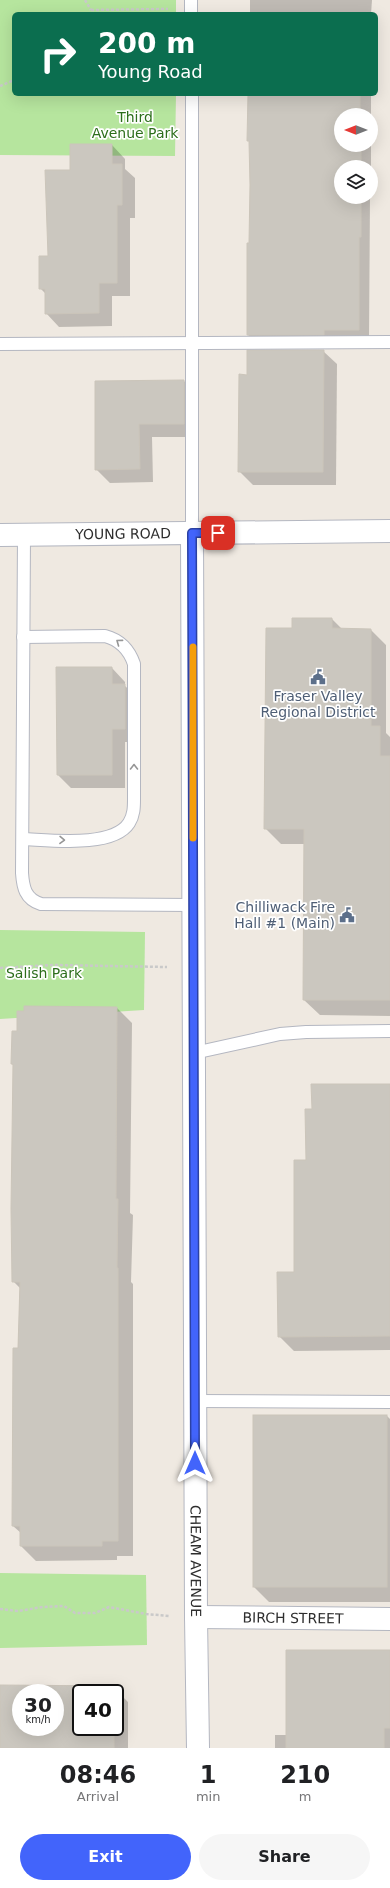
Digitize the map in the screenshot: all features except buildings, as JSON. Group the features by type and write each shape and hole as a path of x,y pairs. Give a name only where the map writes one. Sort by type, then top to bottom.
{"street":[{"name":"YOUNG ROAD","path":"0,535 390,531"},
{"name":"CHEAM AVENUE","path":"192,533 196,1617 198,1748"},
{"name":"BIRCH STREET","path":"196,1617 390,1619"}],"lane":[{"path":"192,96 192,533"},
{"path":"0,344 390,342"},
{"path":"24,535 23,884 26,894 34,901 41,904 194,905"},
{"path":"23,636 105,636 114,638 122,643 134,664 134,813 129,823 119,833 106,839 23,839"},
{"path":"194,1054 280,1034 306,1032 390,1031"},
{"path":"195,1402 390,1402"}],"path":[{"path":"85,0 91,10 191,8"},
{"path":"0,86 12,81"},
{"path":"0,968 53,964 147,967"},
{"path":"0,1609 18,1611 43,1606 64,1606 76,1613 95,1613 109,1607 146,1614"}],"green space":[{"name":"Third Avenue Park","path":"0,0 176,0 176,12 12,12 12,96 176,96 175,156 0,155"},
{"name":"Salish Park","path":"0,930 145,932 144,1010 0,1019"},
{"path":"0,1573 146,1575 147,1645 0,1648"}],"slow traffic":[{"path":"193,647 193,838"}],"place":[{"name":"Fraser Valley Regional District","path":"318,677"},
{"name":"Chilliwack Fire Hall #1 (Main)","path":"347,915"}],"route":[{"path":"195,1463 192,533 218,533"}]}
